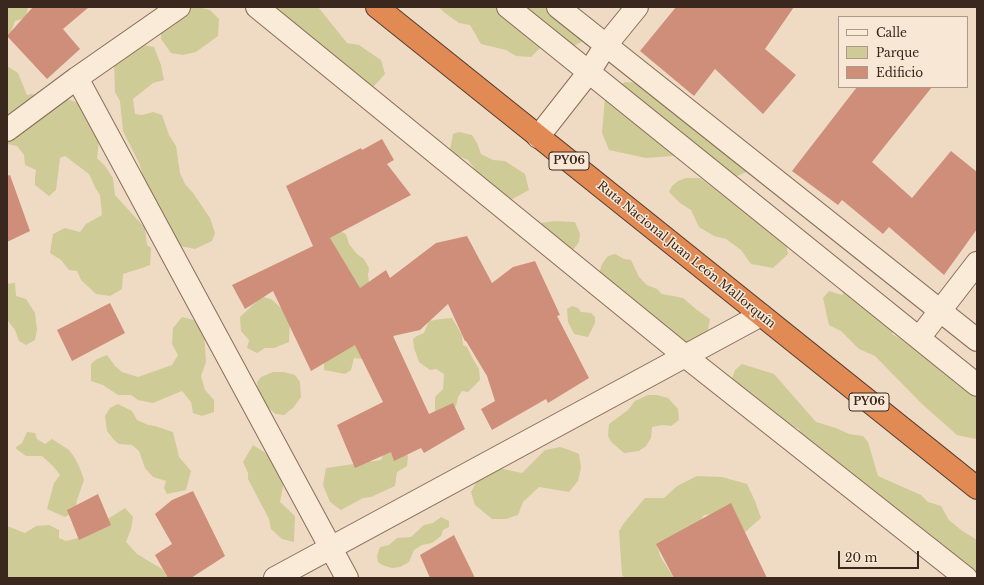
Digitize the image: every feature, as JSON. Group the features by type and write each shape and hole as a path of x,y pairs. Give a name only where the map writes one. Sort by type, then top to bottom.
{"highway":[{"name":"Ruta Nacional Juan León Mallorquín","path":"377,7 977,488"}],"street":[{"path":"7,130 77,78 179,7"},
{"path":"257,7 685,356 966,578"},
{"path":"508,7 977,385"},
{"path":"558,7 977,340"},
{"path":"538,137 589,72 606,45 637,7"},
{"path":"77,78 347,578"},
{"path":"918,338 977,263"},
{"path":"275,578 761,315"}],"green space":[{"path":"7,7 28,7 26,18 15,21 10,35 7,36"},
{"path":"183,7 197,7 210,10 219,19 218,36 196,52 183,55 171,53 161,39 161,30"},
{"path":"262,7 318,7 347,43 359,45 381,60 385,74 374,86 365,91"},
{"path":"439,7 499,7 517,14 532,7 569,7 585,40 572,47 555,45 539,49 531,57 516,56 506,50 481,44 470,25 459,23"},
{"path":"137,44 154,47 161,65 164,80 153,83 133,99 135,114 142,115 153,112 162,115 169,135 176,146 180,173 185,184 210,218 215,233 212,241 195,249 180,246 170,237 149,194 139,163 123,131 120,101 115,92 114,59"},
{"path":"7,66 18,73 27,95 32,94 40,97 54,95 79,103 102,116 97,158 105,166 113,178 115,195 145,228 147,245 151,248 150,265 123,274 122,289 110,296 96,294 81,280 77,271 69,270 61,260 50,253 53,234 65,228 80,232 86,224 102,215 100,195 89,174 65,156 60,158 56,190 49,196 35,185 36,170 25,165 24,155 17,146 7,144"},
{"path":"625,82 641,83 751,170 728,180 685,155 646,158 609,150 602,133 605,98 611,90"},
{"path":"459,132 472,135 481,154 493,160 505,161 525,174 529,190 509,201 478,188 475,169 468,160 456,155 450,150 453,134"},
{"path":"686,178 700,178 747,213 784,234 788,254 773,268 751,264 741,250 726,239 714,236 699,227 691,210 680,203 669,192 672,186 678,181"},
{"path":"554,221 575,222 580,234 579,242 566,256 544,235 541,223"},
{"path":"336,229 346,234 349,244 357,254 364,259 369,268 368,275 370,290 393,326 394,338 363,359 354,358 351,370 345,374 324,370 326,243 327,233"},
{"path":"615,254 624,259 631,260 639,277 647,285 657,289 662,294 683,298 710,319 707,335 689,349 598,277 602,264 608,256"},
{"path":"858,275 895,305 896,320 892,334 923,352 977,377 976,439 957,435 922,404 875,356 859,349 841,331 829,325 823,298 829,291 842,295"},
{"path":"15,283 16,296 26,299 35,313 37,330 35,340 26,345 19,341 15,330 7,321 7,284"},
{"path":"263,297 271,299 288,314 290,320 289,342 274,348 265,348 257,353 247,348 249,340 241,331 240,317"},
{"path":"572,306 578,308 581,312 591,313 595,317 595,323 588,337 574,334 568,322 567,309"},
{"path":"182,317 194,320 204,333 206,362 201,376 205,390 214,400 214,412 202,416 193,413 191,402 182,391 153,403 138,400 131,395 118,395 103,385 91,381 91,364 97,359 107,355 115,366 122,372 138,377 172,365 178,355 172,344 173,328"},
{"path":"452,318 462,335 463,345 467,347 479,369 480,380 468,392 462,391 458,397 454,410 435,411 435,397 443,389 444,374 436,369 430,370 419,362 414,348 413,339 424,333 429,321"},
{"path":"742,364 774,374 816,422 849,434 863,436 868,442 878,476 921,495 928,502 941,506 949,520 977,540 977,578 969,578 801,444 799,429 791,425 771,420 730,384 735,370"},
{"path":"273,372 284,372 295,375 300,382 301,397 293,408 284,415 276,414 267,407 258,394 257,382 261,377"},
{"path":"648,395 657,395 668,398 678,409 679,420 671,426 662,425 652,427 651,438 646,446 639,451 624,453 611,442 608,436 609,424 628,410 635,401"},
{"path":"118,404 132,411 137,420 148,425 173,432 179,457 191,471 186,490 167,494 164,488 166,481 153,477 145,468 139,451 132,445 119,444 114,440 107,431 105,416 110,408"},
{"path":"27,432 35,433 37,439 45,444 52,439 69,450 75,458 81,471 84,480 75,511 65,517 47,509 54,483 60,475 42,456 26,456 15,448 22,443"},
{"path":"253,445 280,462 283,486 280,502 295,516 294,542 282,539 271,529 269,519 248,479 248,473 243,462"},
{"path":"560,447 579,454 581,468 578,481 569,492 539,487 523,502 518,515 506,519 492,519 475,505 471,492 479,477 499,468 522,473 545,450"},
{"path":"385,450 404,451 408,456 407,466 397,472 395,486 371,497 363,498 341,510 330,502 323,485 326,468 381,460"},
{"path":"697,476 722,477 747,484 761,518 745,532 725,513 704,515 700,521 657,544 660,556 674,578 625,578 622,575 619,531 624,523 645,498 664,498 677,486"},
{"path":"125,508 133,517 131,529 126,542 137,554 162,569 168,578 7,578 7,526 25,533 36,526 49,525 59,530 59,538 66,541 78,538"},
{"path":"441,517 449,521 449,527 443,530 441,536 432,543 422,545 414,550 409,562 400,567 392,568 378,562 377,556 380,547 389,545 397,538 411,537 424,525 433,523"}],"building":[{"path":"33,7 89,7 63,29 80,49 47,79 7,36"},
{"path":"676,7 794,7 765,49 796,75 763,114 715,69 694,96 640,51"},
{"path":"856,88 931,88 872,162 912,198 951,151 977,172 977,229 944,275 889,227 883,234 842,200 838,205 792,171"},
{"path":"382,139 394,160 387,164 411,195 324,241 330,238 360,288 386,270 390,278 436,243 467,236 492,283 513,267 535,261 560,315 557,316 589,378 548,403 546,399 492,430 481,409 495,401 487,376 465,341 448,304 420,330 393,336 429,414 453,403 465,429 424,453 421,448 394,461 391,452 355,468 337,425 383,402 355,345 311,371 273,291 245,309 232,285 313,246 286,186"},
{"path":"10,175 30,231 7,242 7,176"},
{"path":"110,303 125,333 72,361 57,330"},
{"path":"193,491 225,556 191,578 168,578 155,555 172,544 155,514 172,500"},
{"path":"98,494 111,525 79,540 67,510"},
{"path":"731,503 767,578 674,578 656,544"},
{"path":"454,535 475,578 430,578 420,555"}]}
